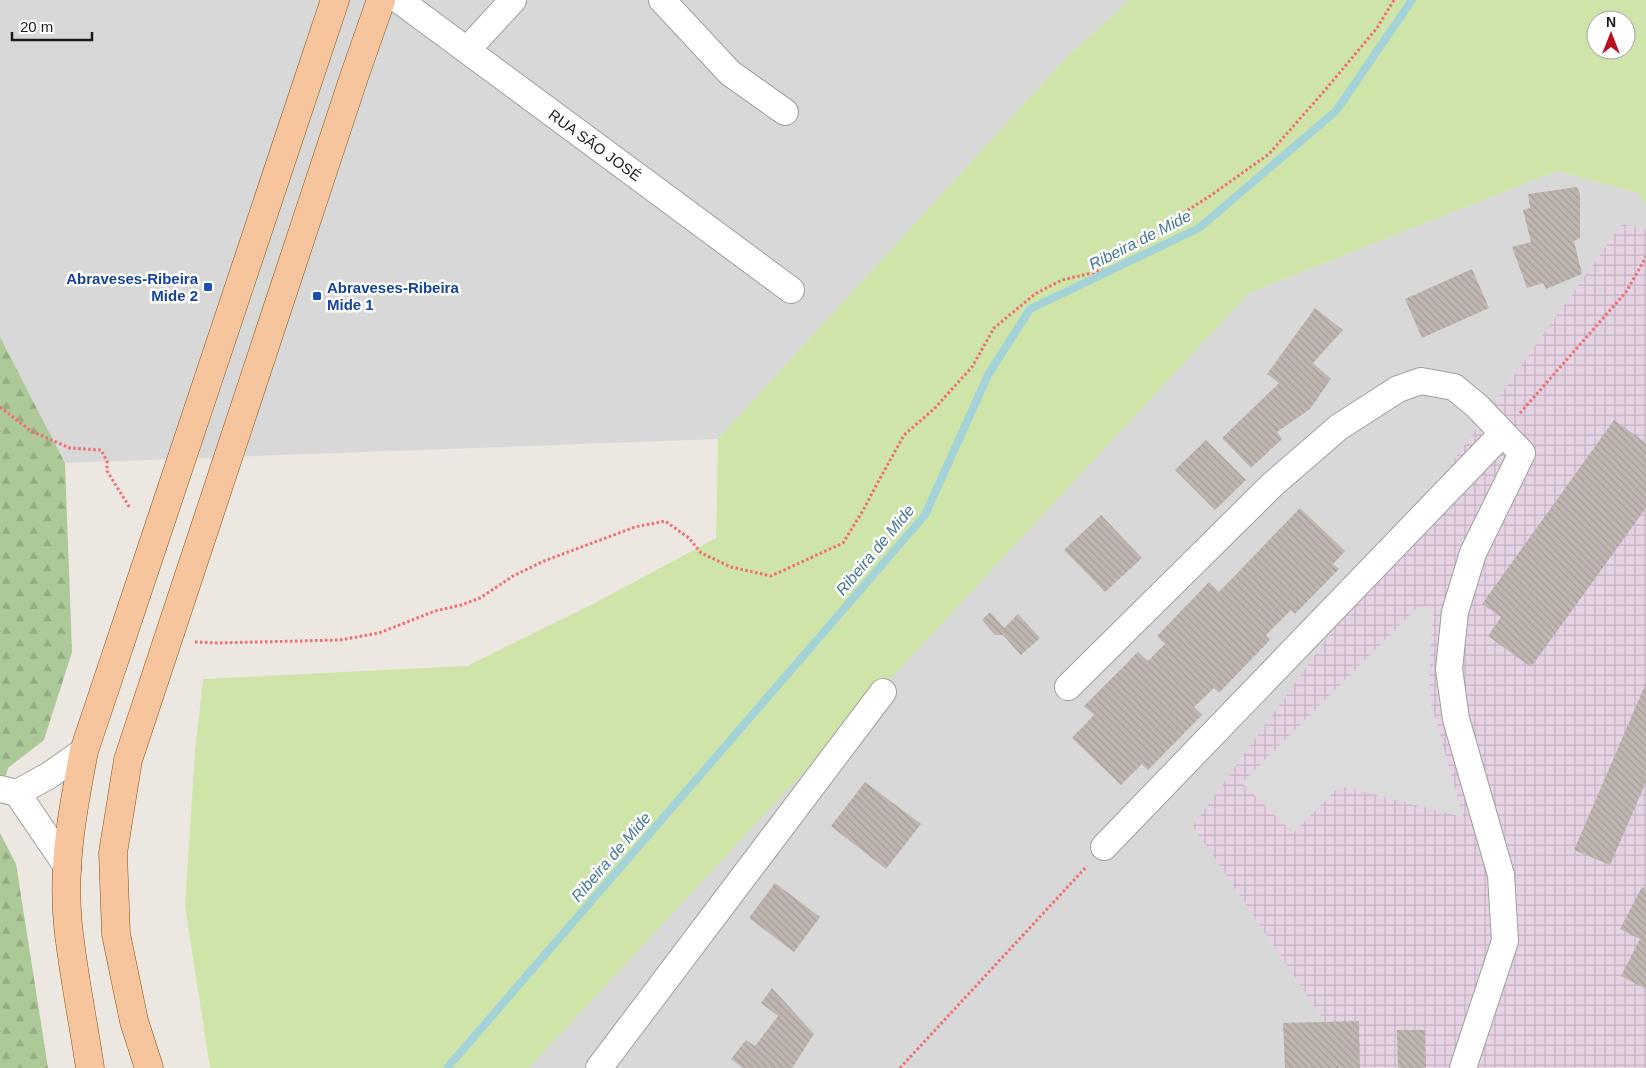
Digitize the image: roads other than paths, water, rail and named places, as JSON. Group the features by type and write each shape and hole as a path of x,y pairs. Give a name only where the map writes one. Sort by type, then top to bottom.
{"main road":[{"path":"90,1068 68,924 68,868 72,818 84,751 335,0"},
{"path":"149,1068 134,1021 116,934 113,853 128,760 381,0"}],"street":[{"name":"RUA SÃO JOSÉ","path":"399,0 791,290"},
{"path":"467,50 513,0"},
{"path":"662,0 730,74 784,112"},
{"path":"1068,687 1272,485 1339,427 1398,389 1421,381 1454,387 1477,406 1522,453 1473,553 1456,612 1449,669 1456,719 1501,875 1505,941 1464,1068"},
{"path":"1104,847 1502,434"},
{"path":"599,1068 883,692"},
{"path":"68,868 9,791 48,776 84,751"}],"waterway":[{"name":"Ribeira de Mide","path":"447,1068 925,515 988,375 1030,309 1199,228 1336,111 1412,0"}],"place":[{"name":"Abraveses-Ribeira Mide 2","path":"208,287"},
{"name":"Abraveses-Ribeira Mide 1","path":"317,296"}]}
